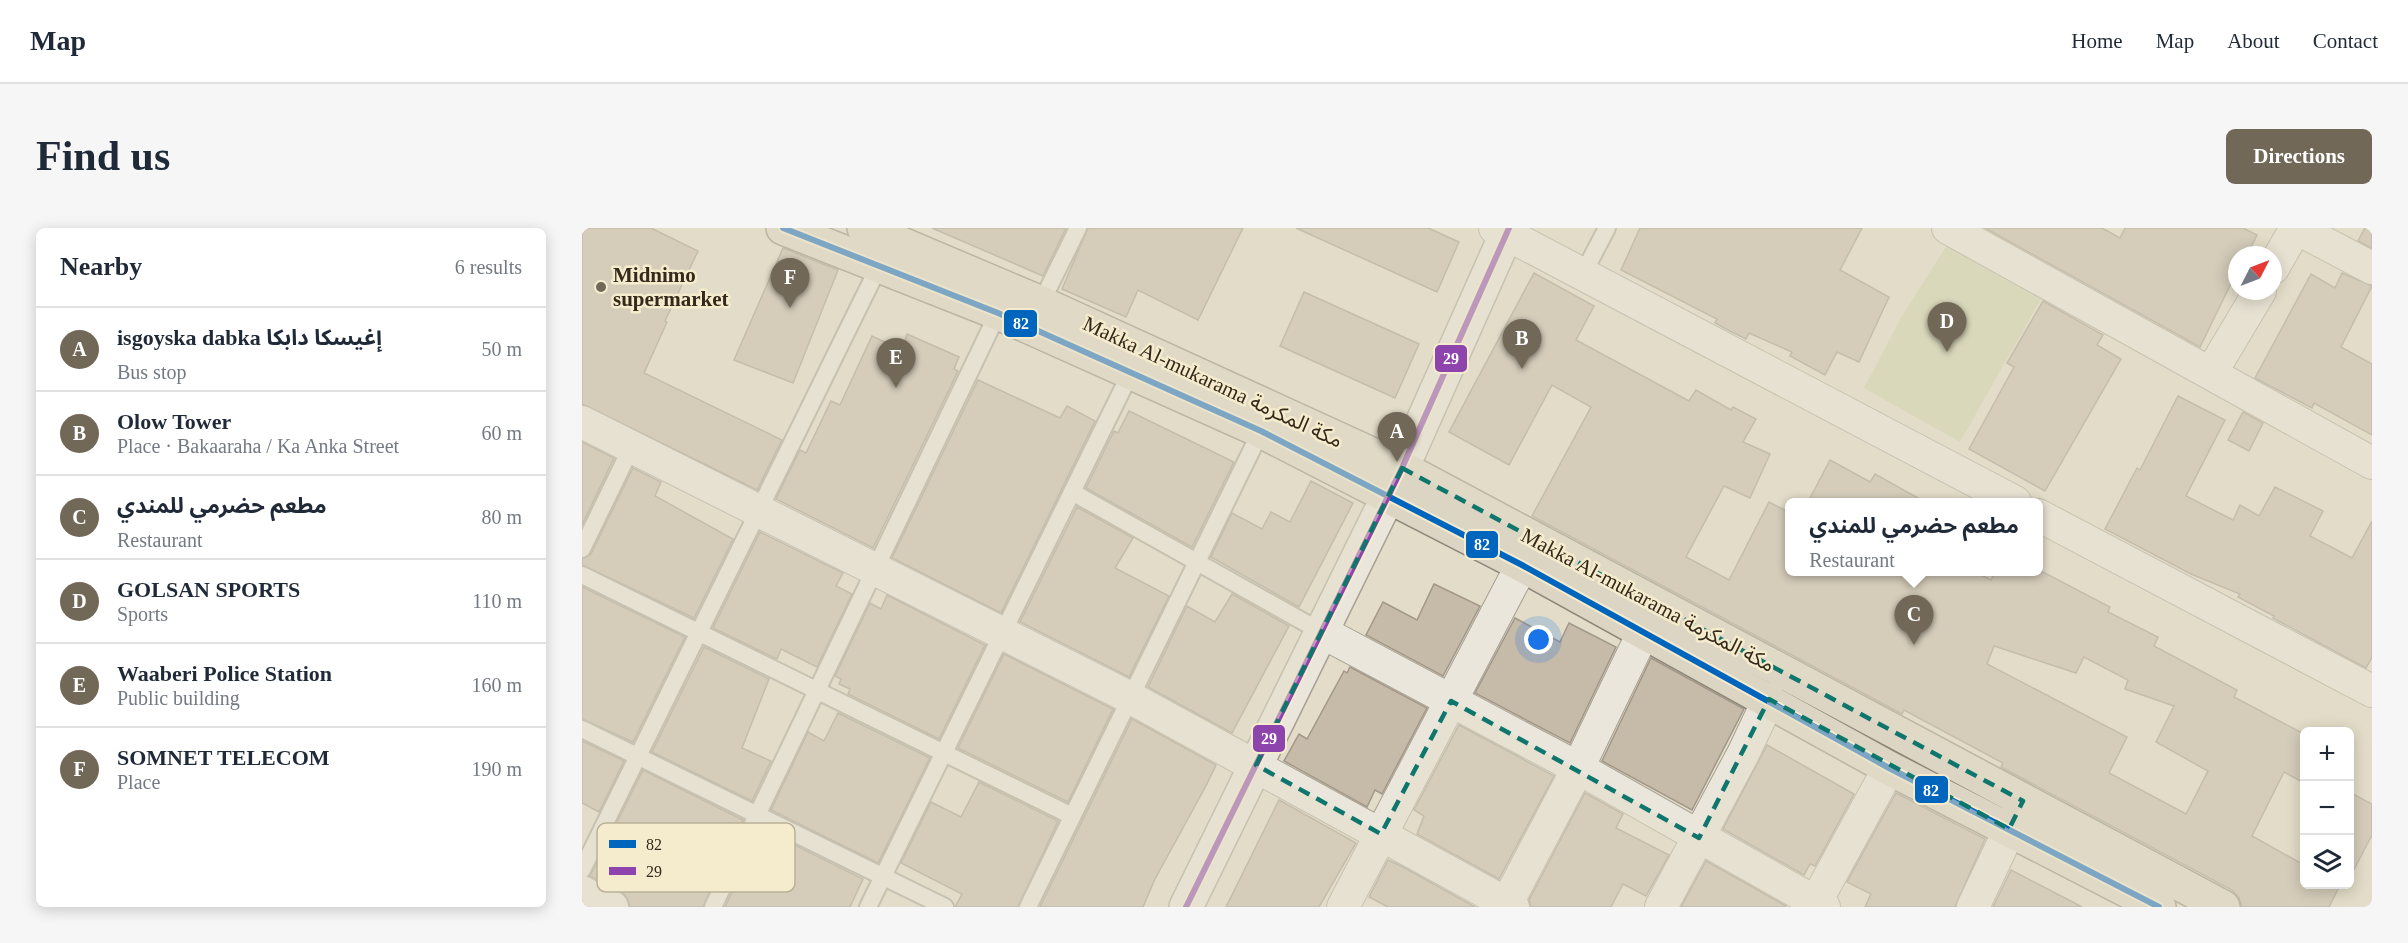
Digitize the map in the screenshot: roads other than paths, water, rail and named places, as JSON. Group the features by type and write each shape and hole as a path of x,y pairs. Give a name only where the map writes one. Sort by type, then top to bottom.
{"highway":[{"name":"Makka Al-mukarama مكة المكرمة","path":"783,228 878,244 1041,303 1402,468 2223,907"},
{"name":"Makka Al-mukarama مكة المكرمة","path":"878,244 998,313 1261,431 1522,565 1769,699 1889,768 2160,907"}],"street":[{"path":"1948,228 2371,459"},
{"path":"2282,252 2296,228 2372,268"},
{"path":"1186,907 1402,468 1503,230 2007,498"},
{"path":"2211,373 2254,300"},
{"path":"582,422 1129,697 1508,906 1644,631"},
{"path":"2043,518 2372,691"},
{"path":"1343,907 1522,565"},
{"path":"1320,632 1578,768 1818,905 1889,768"},
{"path":"1661,907 1699,838 1769,699"},
{"path":"1973,907 2023,801"},
{"path":"582,892 612,907"}],"lane":[{"path":"1041,303 1078,228"},
{"path":"1583,274 1607,228"},
{"path":"605,823 758,512 878,244"},
{"path":"753,823 998,313"},
{"path":"868,907 1131,372"},
{"path":"1028,907 1070,815 1261,431"},
{"path":"582,549 632,446"},
{"path":"1072,492 1320,632"},
{"path":"582,575 1070,815"},
{"path":"582,729 775,823"},
{"path":"795,833 945,907"},
{"path":"582,870 597,839"},
{"path":"713,907 720,892"}],"place":[{"name":"Midnimo supermarket","path":"601,287"},
{"name":"SOMNET TELECOM","path":"790,308"},
{"name":"GOLSAN SPORTS","path":"1947,352"},
{"name":"Olow Tower","path":"1522,369"},
{"name":"Waaberi Police Station","path":"896,388"},
{"name":"isgoyska dabka إغيسكا دابكا","path":"1397,462"},
{"name":"مطعم حضرمي للمندي","path":"1914,645"}]}
